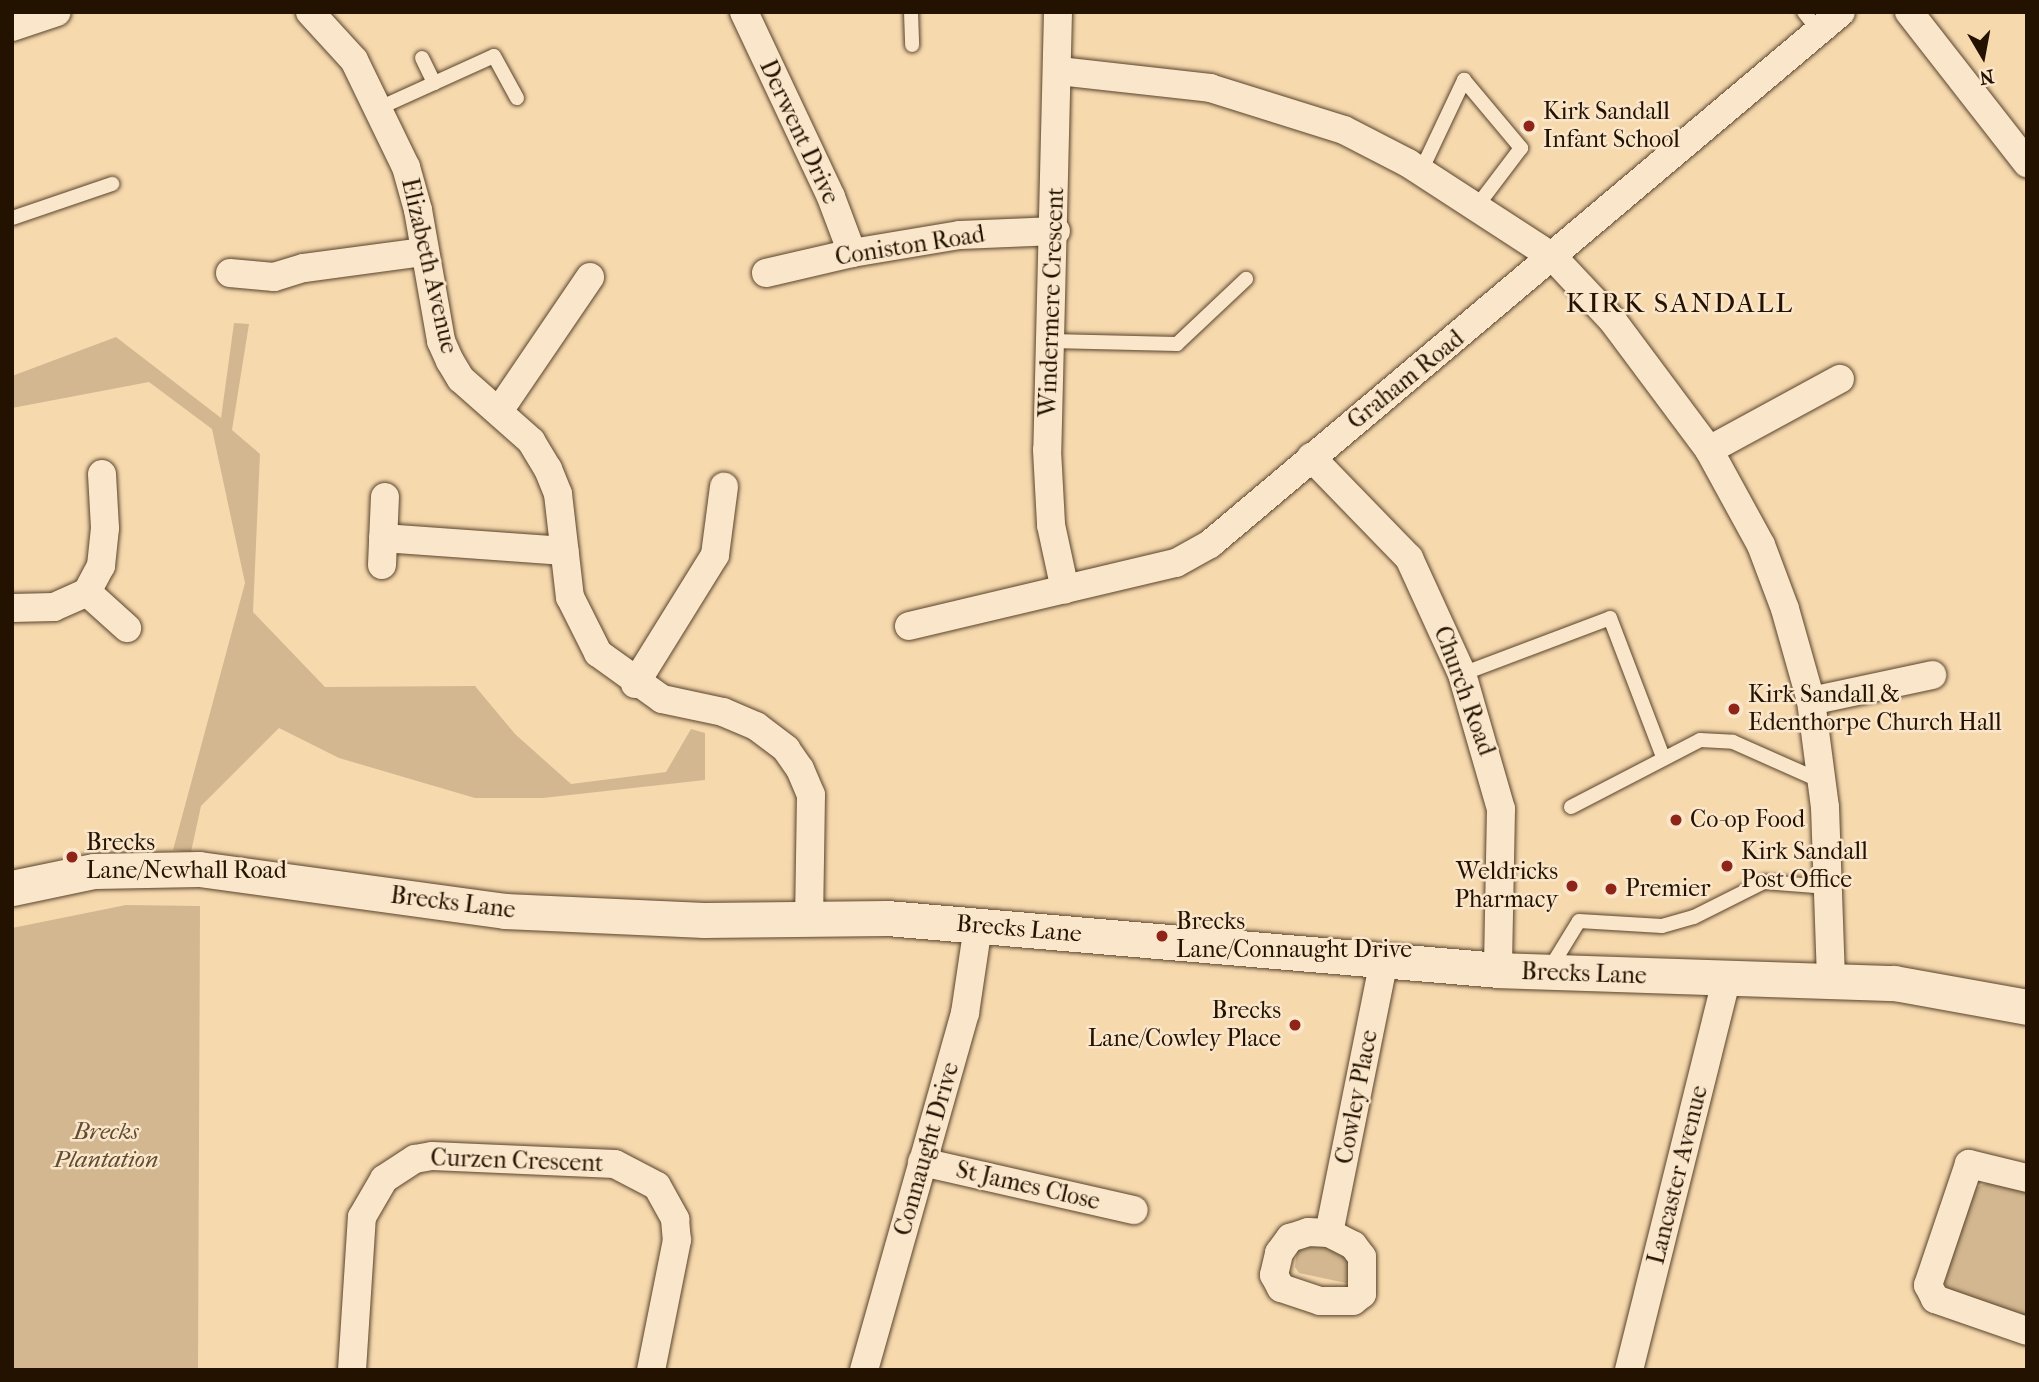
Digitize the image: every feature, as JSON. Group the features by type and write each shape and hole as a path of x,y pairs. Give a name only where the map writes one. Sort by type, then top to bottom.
{"street":[{"path":"12,27 57,12"},
{"name":"Elizabeth Avenue","path":"310,12 354,60 406,167 450,361 461,379 531,441 548,469 558,494 570,597 598,653 635,684 662,699 723,712 756,726 786,749 811,795 809,920"},
{"name":"Derwent Drive","path":"744,12 831,197 852,253"},
{"name":"Windermere Crescent","path":"1058,12 1055,231 1046,450 1051,525 1065,590"},
{"name":"Graham Road","path":"909,626 1176,563 1210,544 1553,257 1812,22 1841,12"},
{"path":"1909,12 2027,163"},
{"path":"1059,71 1210,88 1251,98 1344,130 1421,171 1477,205 1553,257 1613,321 1709,450 1761,545 1811,701 1821,781 1831,979"},
{"name":"Coniston Road","path":"766,273 852,253 960,236 1055,231"},
{"path":"230,273 274,277 303,268 424,252"},
{"path":"499,411 590,276"},
{"path":"1709,450 1840,379"},
{"name":"Church Road","path":"1311,457 1409,558 1462,674 1501,809 1498,970"},
{"path":"12,608 54,607 87,592 101,566 106,528 102,474"},
{"path":"635,684 715,555 724,487"},
{"path":"385,497 383,552 565,551"},
{"path":"87,592 127,628"},
{"path":"1811,701 1932,675"},
{"name":"Brecks Lane","path":"12,888 94,871 199,869 505,911 611,918 887,918 1498,970 1726,980 1831,979 1894,983 2027,1007"},
{"name":"Connaught Drive","path":"864,1370 965,1013 978,926"},
{"name":"Cowley Place","path":"1329,1233 1384,961"},
{"name":"Lancaster Avenue","path":"1629,1370 1726,980"},
{"name":"Curzen Crescent","path":"352,1370 362,1217 384,1179 415,1159 432,1156 615,1164 657,1186 675,1219 677,1240 651,1370"},
{"name":"St James Close","path":"922,1162 1135,1210"},
{"path":"2027,1178 1969,1164 1928,1285 1935,1299 2027,1331"}],"lane":[{"path":"911,12 912,45"},
{"path":"377,109 495,56 517,98"},
{"path":"422,58 434,83"},
{"path":"1421,171 1464,80 1521,148 1477,205"},
{"path":"12,218 112,184"},
{"path":"1051,341 1177,344 1247,279"},
{"path":"1462,674 1610,618 1663,757"},
{"path":"1571,807 1700,740 1721,740 1821,781"},
{"path":"1548,973 1579,921 1661,926 1694,917 1764,882 1828,887"}],"green space":[{"path":"234,323 249,324 232,430 260,454 253,612 325,687 475,686 515,734 571,784 666,772 691,729 705,733 705,780 543,798 475,798 339,758 279,728 201,806 191,852 173,850 245,583 212,429 149,382 12,408 12,376 116,337 221,418"},
{"name":"Brecks Plantation","path":"126,905 200,906 198,1370 12,1370 12,928"},
{"path":"1992,1181 2027,1189 2027,1321 1951,1295 1943,1280 1970,1190"},
{"path":"1314,1243 1352,1254 1353,1280 1346,1283 1299,1273 1295,1267 1297,1251"}],"place":[{"name":"Kirk Sandall Infant School","path":"1529,126"},
{"name":"Kirk Sandall & Edenthorpe Church Hall","path":"1734,709"},
{"name":"Co-op Food","path":"1676,820"},
{"name":"Brecks Lane/Newhall Road","path":"72,857"},
{"name":"Kirk Sandall Post Office","path":"1727,866"},
{"name":"Weldricks Pharmacy","path":"1572,886"},
{"name":"Premier","path":"1611,889"},
{"name":"Brecks Lane/Connaught Drive","path":"1162,936"},
{"name":"Brecks Lane/Cowley Place","path":"1295,1025"}],"district":[{"name":"KIRK SANDALL","path":"1680,303"}]}
